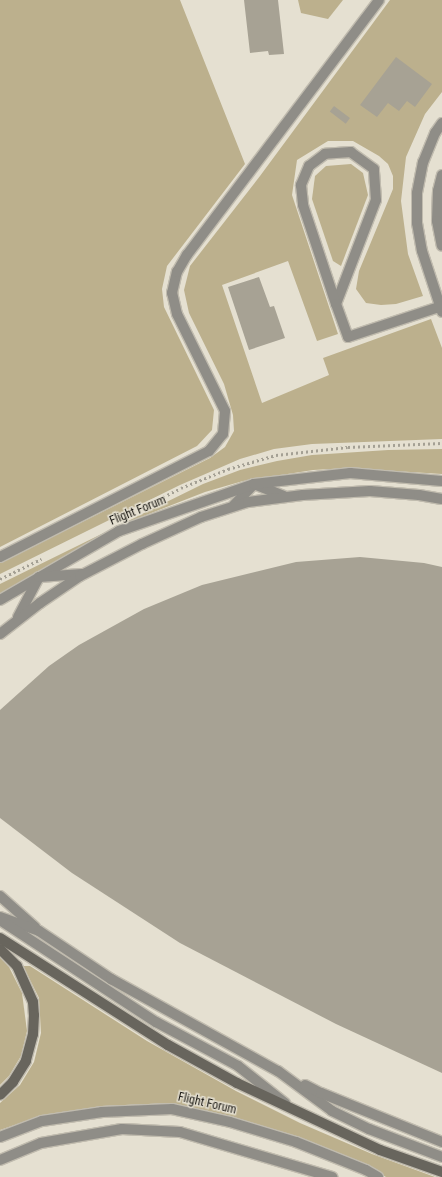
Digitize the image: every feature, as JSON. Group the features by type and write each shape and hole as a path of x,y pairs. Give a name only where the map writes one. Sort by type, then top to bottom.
{"main road":[{"path":"0,938 168,1045 237,1083 380,1150 442,1172"},
{"path":"0,949 18,966 33,1002 34,1016 33,1034 26,1061 13,1082 0,1095"}],"street":[{"path":"0,557 209,451 223,434 225,411 177,314 172,293 177,272 186,254 379,0"},
{"path":"336,304 376,200 374,169 351,152 325,154 309,166 300,186 304,205 336,304 348,337 441,308 422,252 417,223 417,193 423,162 435,133 442,123"},
{"path":"442,175 438,190 437,221 442,246"},
{"name":"Flight Forum","path":"0,600 119,531 254,484 350,474 442,481"},
{"name":"Flight Forum","path":"254,484 285,497"},
{"name":"Flight Forum","path":"232,507 254,484"},
{"name":"Flight Forum","path":"0,634 16,621 84,574 142,544 200,517 248,502 285,497 370,491 419,495 442,499"},
{"name":"Flight Forum","path":"39,577 84,574"},
{"name":"Flight Forum","path":"16,621 39,577"},
{"path":"0,896 39,931 111,979 278,1072 321,1093 442,1142"},
{"path":"0,917 39,931"},
{"path":"0,920 156,1022 238,1066 290,1107"},
{"path":"278,1072 332,1111 369,1129 442,1157"},
{"name":"Flight Forum","path":"0,1137 42,1121 102,1112 172,1109 230,1122 296,1142 366,1170 378,1177"},
{"path":"0,1160 41,1143 122,1129 136,1129 180,1132 332,1177"}],"shaded area":[{"path":"0,0 180,0 245,164 167,266 162,289 164,307 214,410 212,430 197,446 0,547"},
{"path":"298,0 343,0 328,19 301,13"},
{"path":"390,0 442,0 442,92 425,114 406,157 401,201 408,254 423,296 396,304 381,305 366,303 356,289 359,271 393,189 393,176 388,164 379,156 353,141 328,141 297,160 292,195 338,334 317,341 288,261 222,285 262,403 329,375 323,358 431,319 442,348 442,439 312,444 274,449 240,459 180,485 0,574 0,563 210,458 225,447 234,431 233,415 224,384 189,313 184,290 190,266 260,176"},
{"path":"351,164 363,173 368,195 341,266 333,261 312,199 315,176 326,166"},
{"path":"442,449 442,474 348,468 313,470 243,481 205,492 118,526 0,595 0,584 203,484 240,470 277,461 312,455 388,450"},
{"path":"0,957 9,967 22,993 27,1031 21,1056 9,1076 0,1085"},
{"path":"23,966 30,966 147,1041 236,1091 300,1123 372,1154 435,1177 386,1177 368,1166 297,1138 231,1116 172,1103 102,1106 41,1116 0,1130 0,1103 20,1085 34,1062 41,1033 39,998"}],"building":[{"path":"244,0 278,0 284,54 269,55 268,51 250,53"},
{"path":"396,57 432,84 415,107 407,101 399,111 388,103 377,117 360,105"},
{"path":"334,106 350,118 346,124 330,112"},
{"path":"259,277 270,307 274,306 285,338 249,350 228,287"},
{"path":"360,557 424,563 442,567 442,1073 336,1024 180,943 72,873 0,818 0,710 49,666 79,645 144,609 202,585 296,562"}]}
